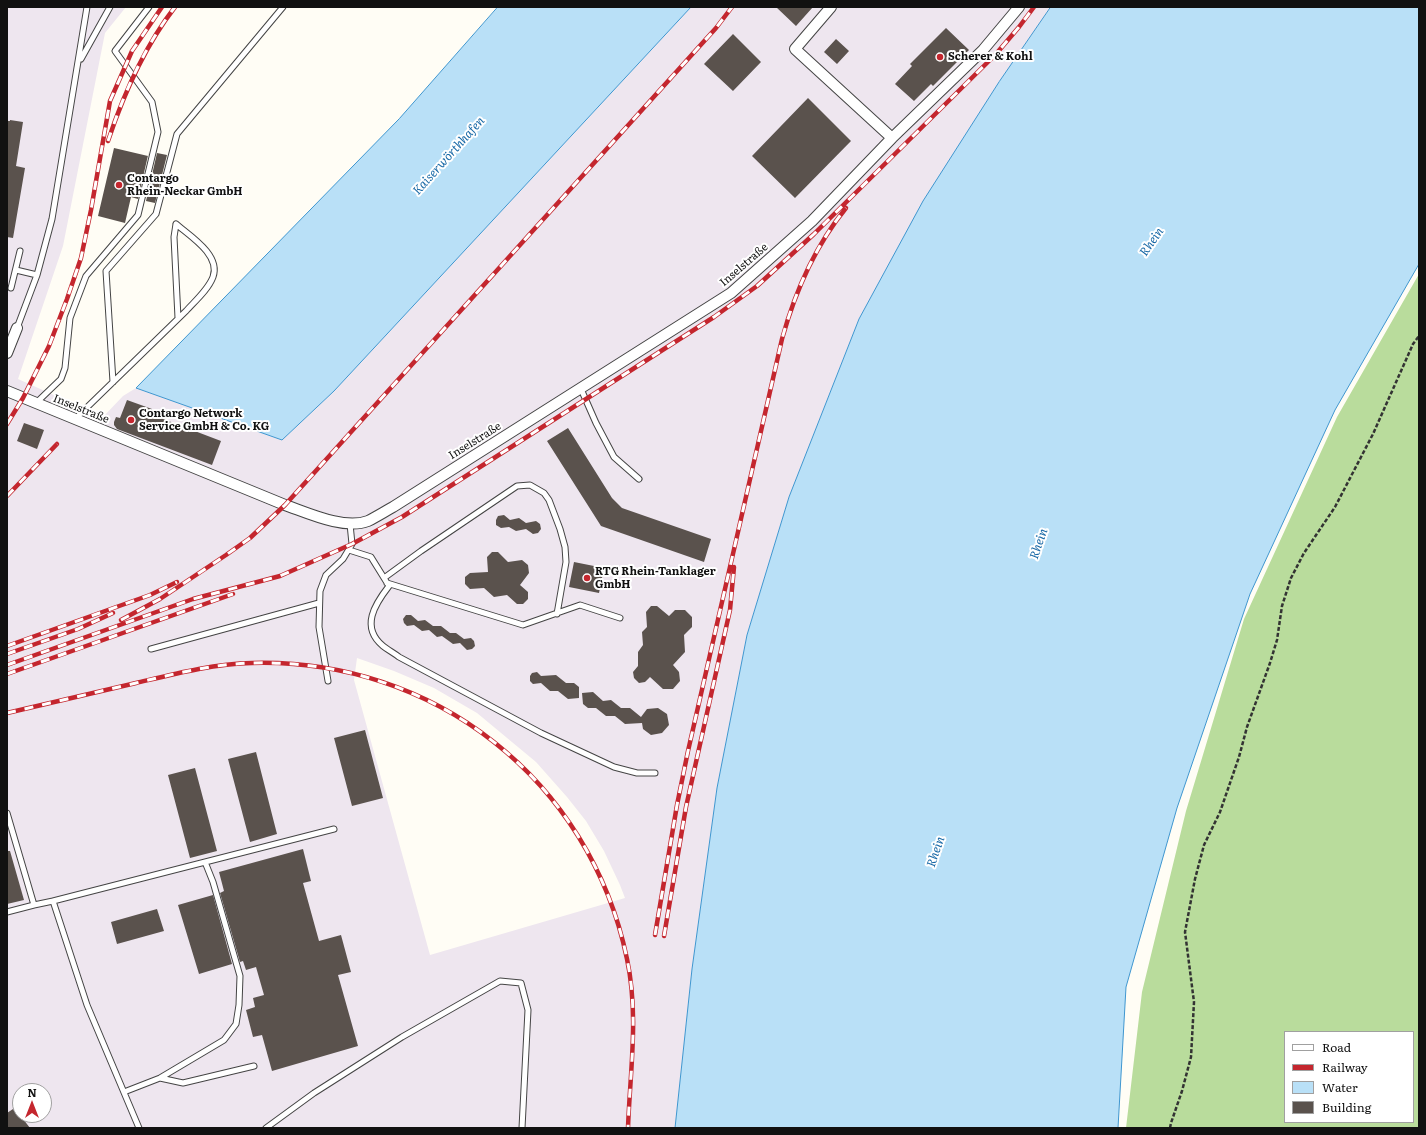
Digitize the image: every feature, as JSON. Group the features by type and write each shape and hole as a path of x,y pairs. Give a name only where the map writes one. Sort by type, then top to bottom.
{"street":[{"path":"831,7 795,49 892,138"},
{"name":"Inselstraße","path":"7,391 285,505 322,518 350,524 366,521 393,507 732,293 812,221 892,138 983,50 1019,7"},
{"path":"7,353 17,328"}],"lane":[{"path":"17,328 37,275 52,219 79,63 87,7"},
{"path":"79,63 110,7"},
{"path":"36,403 61,379 65,368 70,318 86,276 138,215 158,132 152,102 116,51 149,7"},
{"path":"113,382 106,271 156,214 177,134 283,7"},
{"path":"75,419 113,382 178,318 203,293 209,285 213,276 214,267 212,260 201,245 176,224 174,237 178,318"},
{"path":"11,288 20,251"},
{"path":"16,270 37,275"},
{"path":"581,389 596,423 614,457 639,479"},
{"path":"386,580 427,546 517,486 530,485 544,494 549,500 565,547 566,562 557,614"},
{"path":"328,681 319,627 320,591 326,575 343,559 352,544 350,524"},
{"path":"349,550 371,557 389,586 380,599 371,617 372,633 382,645 399,657 541,733 614,767 637,772 655,773"},
{"path":"386,580 523,625 580,605 620,618"},
{"path":"151,649 319,603"},
{"path":"7,813 34,905"},
{"path":"7,912 334,829"},
{"path":"124,1092 160,1078 224,1040 236,1024 239,1005 240,976 213,882 205,862"},
{"path":"53,901 87,1005 140,1128"},
{"path":"266,1128 314,1093 383,1049 500,981 521,982 528,1010 522,1128"},
{"path":"160,1078 183,1083 254,1066"}],"path":[{"path":"1170,1128 1191,1057 1194,1002 1185,932 1195,879 1204,846 1220,812 1239,757 1247,727 1270,663 1277,640 1282,606 1290,578 1304,553 1335,507 1373,434 1413,344 1419,336"}],"shaded area":[{"path":"7,7 126,7 105,33 63,246 18,379 103,417 123,396 136,388 282,440 334,391 691,7 1051,7 999,82 927,196 859,319 789,497 747,635 717,788 692,969 675,1128 7,1128","holes":["357,658 394,671 434,688 477,713 536,762 586,821 604,851 625,898 430,955 354,680"]}],"green space":[{"path":"1419,274 1419,1128 1126,1128 1142,992 1186,811 1244,619 1337,417"}],"water":[{"name":"Kaiserwörthhafen","path":"498,7 691,7 334,391 282,440 136,388 399,119"},
{"name":"Rhein","path":"1051,7 1419,7 1419,264 1335,410 1250,594 1177,808 1126,987 1118,1128 675,1128 692,969 717,788 747,635 789,497 859,319 923,201 999,82"}],"building":[{"path":"776,7 813,7 796,26"},
{"name":"Scherer & Kohl","path":"946,28 969,50 933,86 931,84 914,101 895,84 912,66 910,64"},
{"path":"733,34 761,62 733,91 704,64"},
{"path":"836,39 849,51 837,64 824,52"},
{"path":"808,98 851,141 795,198 752,156"},
{"path":"7,121 23,122 16,166 25,168 13,238 7,237"},
{"name":"Contargo Rhein-Neckar GmbH","path":"114,148 148,156 138,199 131,197 125,223 98,216"},
{"path":"157,153 167,155 155,203 146,201"},
{"path":"127,400 152,409 150,414 221,441 212,465 117,429 114,422 116,417 120,418"},
{"path":"24,423 44,430 37,449 17,441"},
{"path":"568,428 612,498 622,508 711,539 704,562 601,526 547,441"},
{"path":"504,515 510,520 519,518 526,523 536,521 540,524 541,529 538,533 533,534 526,529 516,531 509,527 501,528 496,525 496,520 498,516"},
{"path":"492,552 498,552 508,562 522,560 528,565 529,573 520,585 528,592 528,599 523,604 517,604 507,595 494,597 484,588 470,589 465,584 465,577 470,573 488,572 487,557"},
{"name":"RTG Rhein-Tanklager GmbH","path":"574,562 604,568 599,593 569,587"},
{"path":"651,606 657,606 669,616 675,610 685,610 692,617 692,627 684,635 685,652 673,665 679,672 680,681 673,689 663,689 650,677 645,682 639,683 634,678 633,672 638,666 638,652 643,645 642,632 647,627 646,612"},
{"path":"406,615 411,615 418,621 425,620 433,626 441,626 450,633 456,633 464,639 471,638 474,641 475,646 472,649 467,650 460,643 453,644 442,636 437,637 429,630 422,631 414,625 407,626 403,619"},
{"path":"537,672 541,676 556,675 566,683 574,683 579,687 579,698 568,699 558,691 550,691 541,683 533,684 530,681 530,676 532,673"},
{"path":"593,692 603,701 611,700 621,708 630,708 641,717 647,709 658,708 667,714 669,725 662,733 651,735 643,729 642,723 625,724 615,716 606,716 596,708 588,708 583,704 582,693"},
{"path":"365,730 383,798 352,806 334,738"},
{"path":"256,752 277,834 250,842 228,759"},
{"path":"195,768 217,851 190,858 168,775"},
{"path":"303,849 311,881 303,883 319,941 341,935 351,972 338,975 358,1046 272,1071 262,1035 253,1037 246,1010 255,1007 253,998 264,995 256,967 246,970 243,961 240,962 220,893 224,891 219,872"},
{"path":"7,851 10,851 24,900 7,904"},
{"path":"213,895 232,964 199,974 178,905"},
{"path":"157,909 164,931 117,944 111,922"},
{"path":"12,1110 12,1123 26,1123 30,1128 7,1128 7,1113"}],"railway":[{"path":"7,424 23,398 49,346 81,258 110,101 132,51 162,7"},
{"path":"108,141 128,88 144,54 175,7"},
{"path":"121,620 160,599 226,555 250,538 285,505 716,28 732,7"},
{"path":"7,665 193,599 280,576 352,544 402,517 714,317 757,286 814,234 996,54 1034,7"},
{"path":"655,935 677,805 688,751 782,339 793,304 807,270 825,238 846,208"},
{"path":"7,496 57,444"},
{"path":"664,936 686,807 730,610 734,567"},
{"path":"7,646 150,595 177,582"},
{"path":"7,674 233,594"},
{"path":"7,654 78,629 113,613"},
{"path":"7,713 193,670 222,665 252,663 319,667 382,682 441,707 494,742 540,785 578,837 608,895 627,959 631,980 633,1043 628,1128"}],"place":[{"name":"Scherer & Kohl","path":"940,57"},
{"name":"Contargo Rhein-Neckar GmbH","path":"119,185"},
{"name":"Contargo Network Service GmbH & Co. KG","path":"131,420"},
{"name":"RTG Rhein-Tanklager GmbH","path":"587,578"}]}
